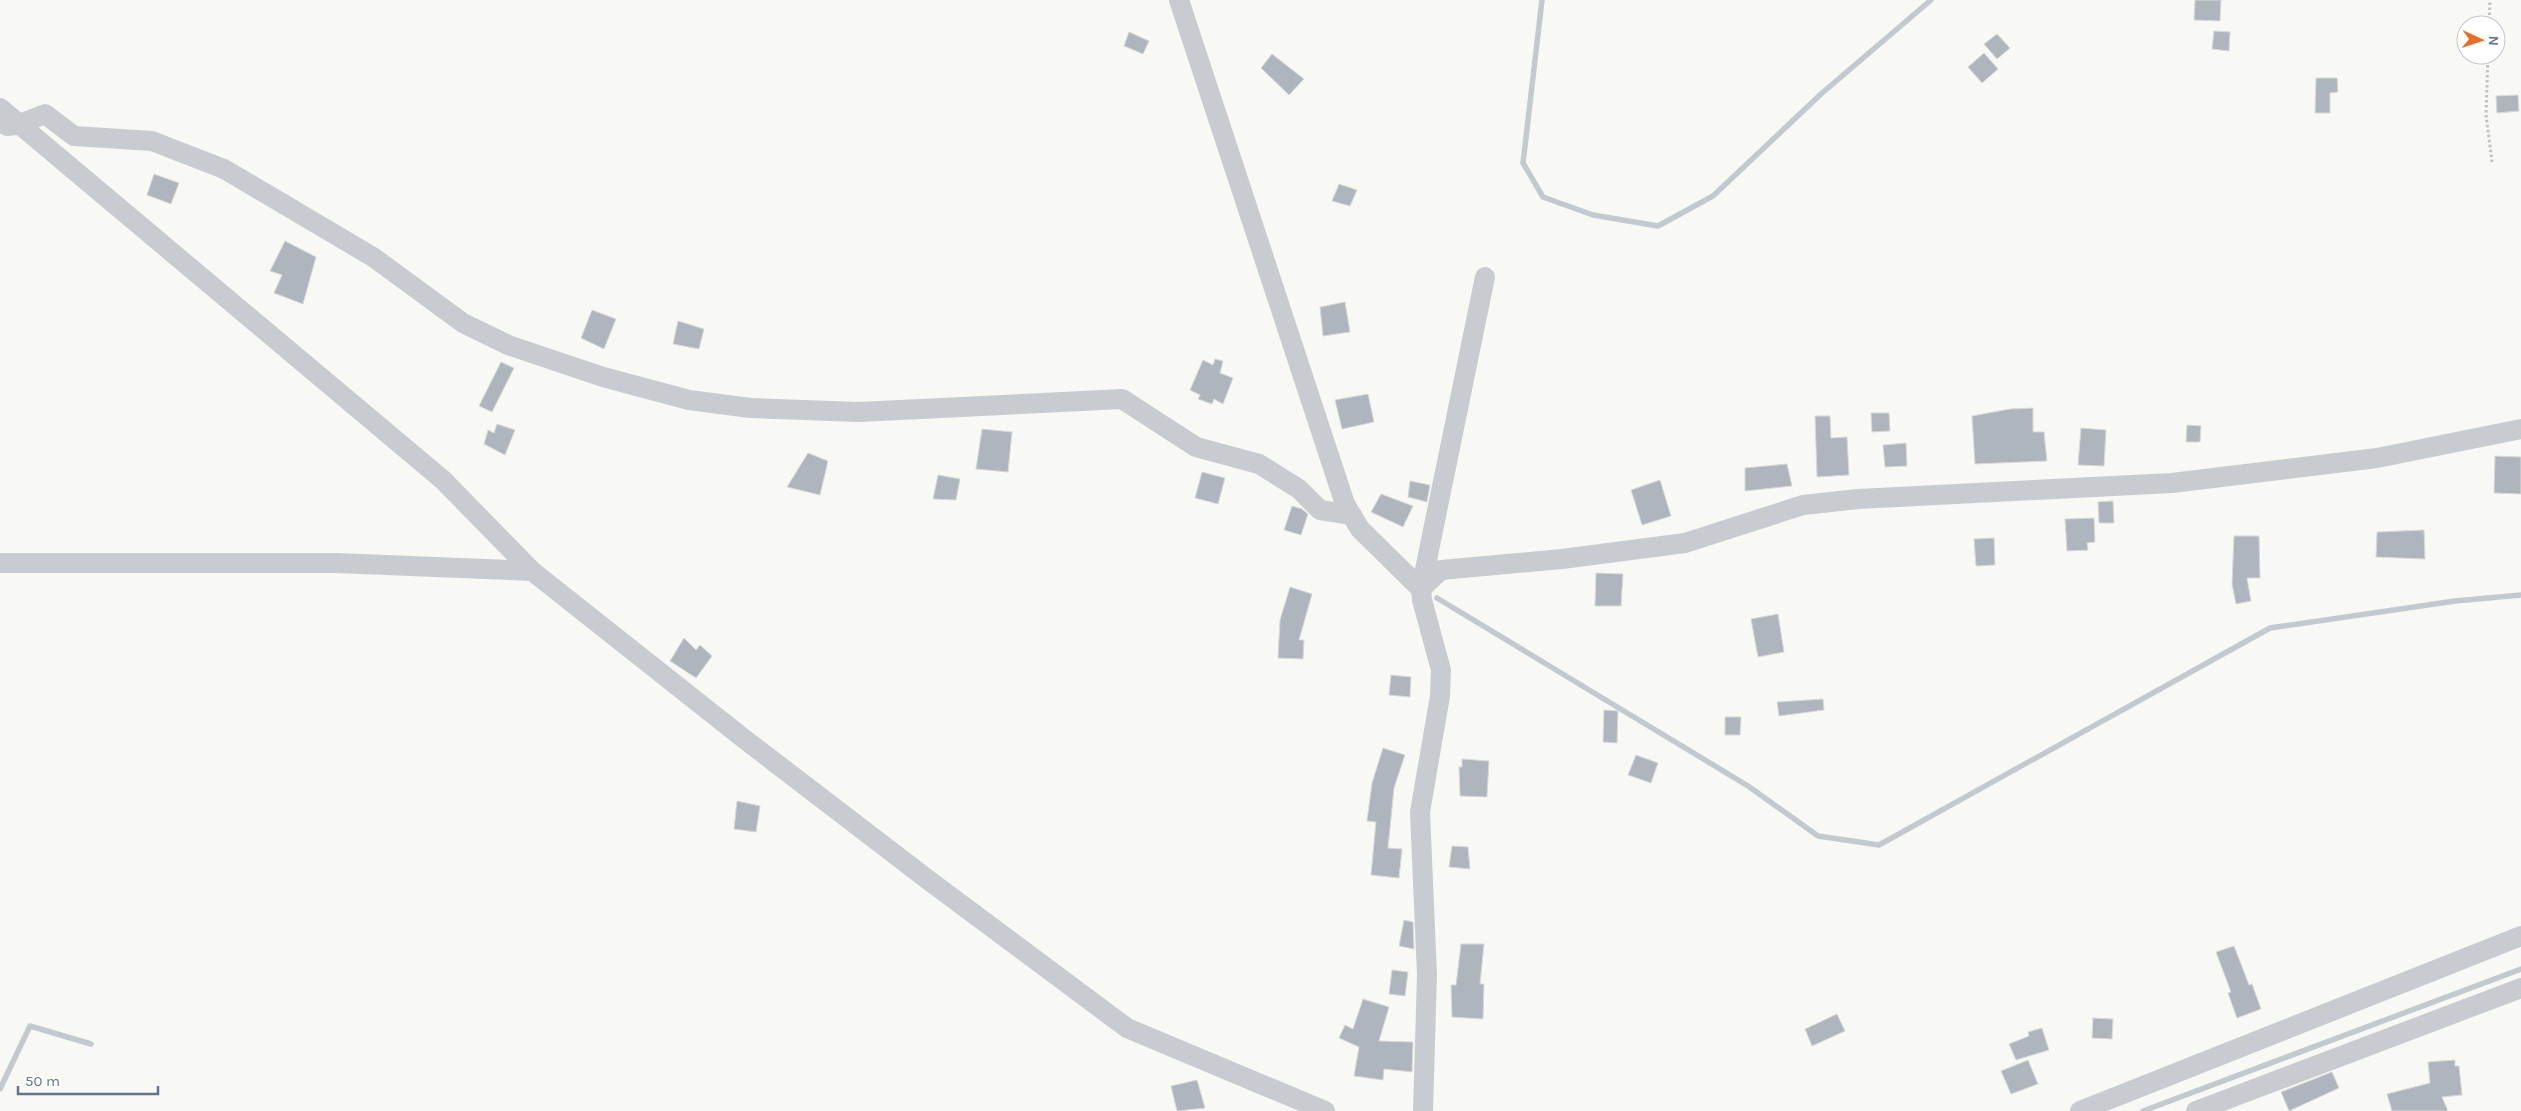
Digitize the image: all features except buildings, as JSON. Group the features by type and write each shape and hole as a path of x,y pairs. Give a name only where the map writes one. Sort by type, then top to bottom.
{"street":[{"path":"1179,0 1345,504 1360,529 1421,589"},
{"path":"0,108 9,126 442,480 532,571 743,738 1127,1028 1325,1111"},
{"path":"9,126 46,114 74,136 152,141 224,169 373,257 463,323 508,345 603,377 689,400 750,408 858,412 1122,398 1196,447 1259,464 1299,489 1320,510 1352,515"},
{"path":"1423,1111 1426,975 1420,812 1440,696 1441,670 1422,600 1421,589 1485,277"},
{"path":"1421,589 1442,570 1685,543 1803,505 1868,498 2172,483 2377,458 2521,429"},
{"path":"0,564 336,563 532,571"},
{"path":"2080,1111 2521,936"},
{"path":"2196,1111 2521,988"}],"path":[{"path":"2489,15 2490,0"},
{"path":"2488,65 2486,115 2492,162"}],"waterway":[{"path":"1542,0 1523,163 1543,197 1593,215 1658,226 1713,196 1821,94 1931,0"},
{"path":"1437,598 1748,786 1818,836 1879,845 2270,628 2455,601 2521,595"},
{"path":"2143,1111 2521,969"},
{"path":"0,1089 30,1026 91,1044"}]}
